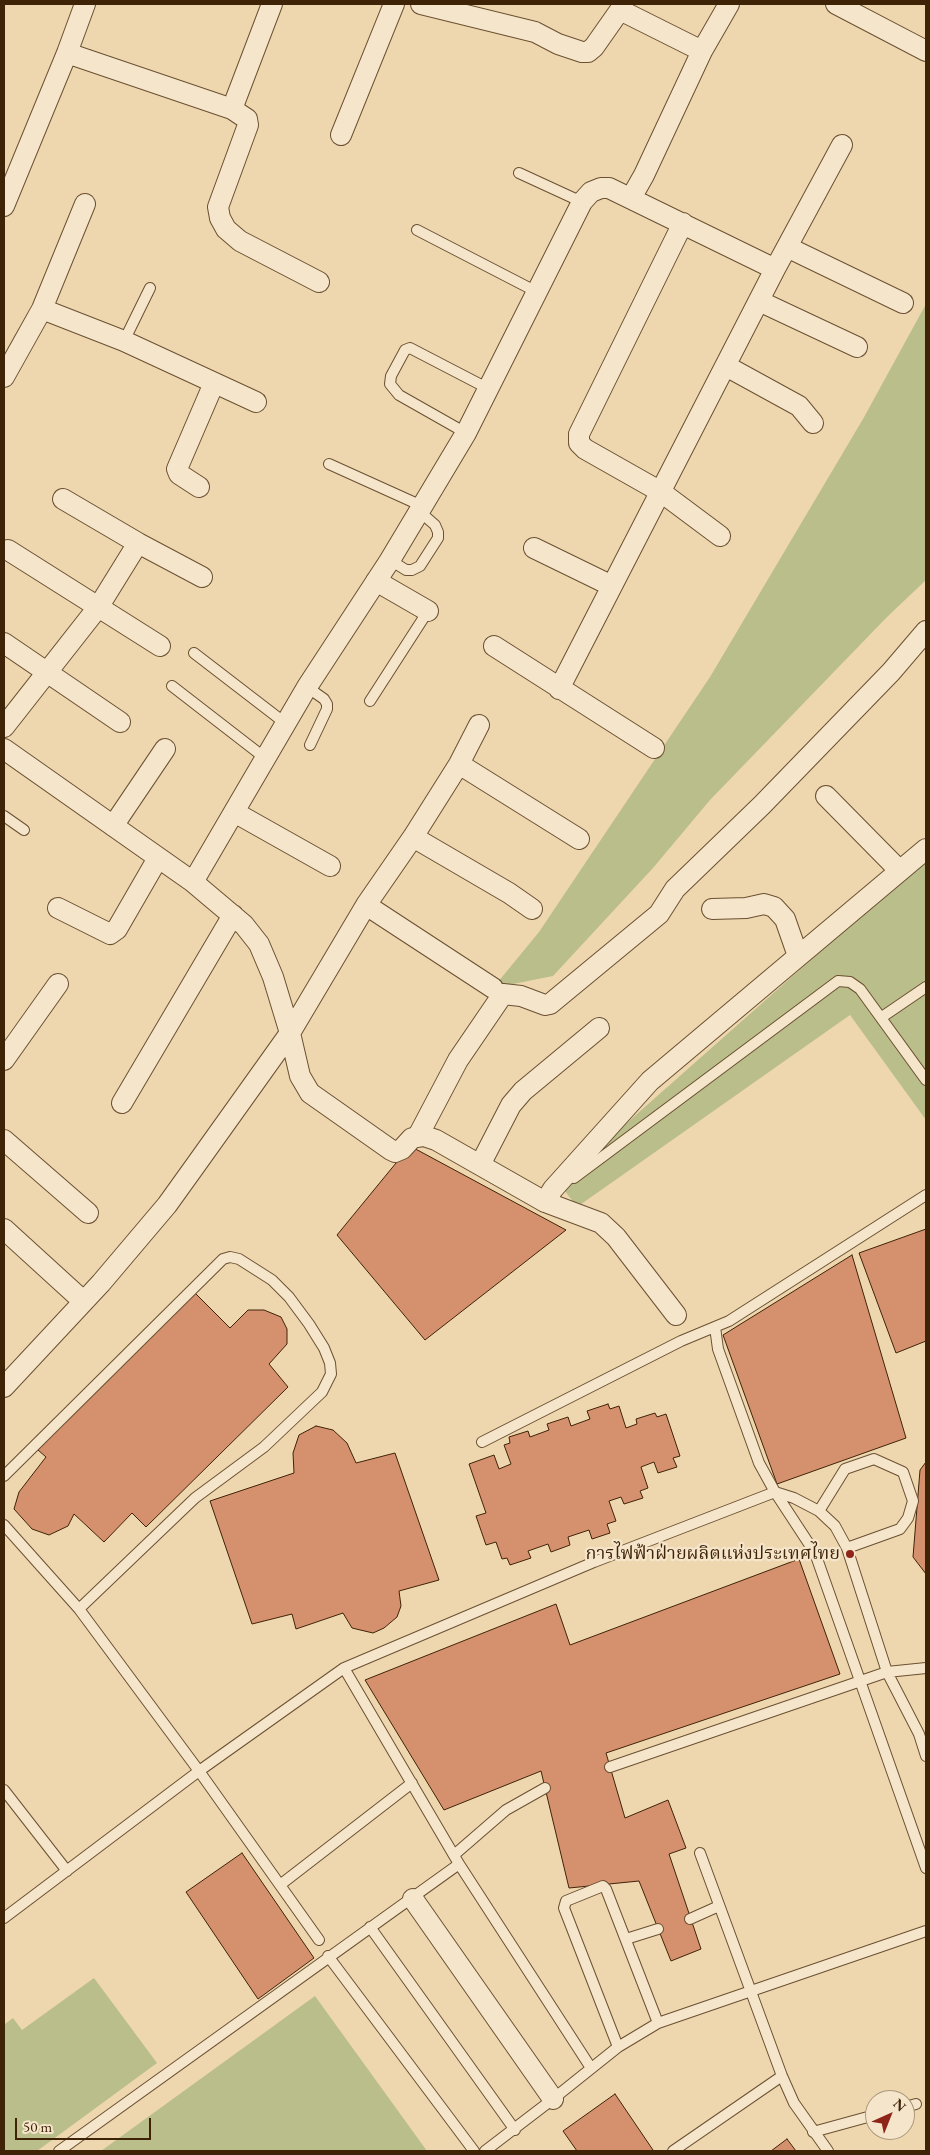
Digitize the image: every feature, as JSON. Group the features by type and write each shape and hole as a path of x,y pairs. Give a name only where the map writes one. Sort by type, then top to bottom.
{"street":[{"path":"4,206 84,4"},
{"path":"232,109 272,4"},
{"path":"341,135 394,4"},
{"path":"421,4 535,32 558,44 582,52 588,52 594,47 621,7 702,51"},
{"path":"631,198 644,175 702,51 728,4"},
{"path":"836,4 926,51"},
{"path":"66,53 232,109 247,119 248,125 218,208 220,218 226,229 240,241 319,282"},
{"path":"559,688 775,269 842,145"},
{"path":"193,882 285,723 390,560 466,433 582,202 592,192 601,188 609,188 775,269"},
{"path":"4,377 42,309 85,204"},
{"path":"683,223 579,434 579,442 585,449 661,492 720,536"},
{"path":"787,247 903,303"},
{"path":"759,301 857,347"},
{"path":"42,309 124,341 256,402"},
{"path":"726,366 799,406 813,423"},
{"path":"199,487 179,474 177,469 214,383"},
{"path":"63,499 138,543 202,577"},
{"path":"4,727 99,606 138,543"},
{"path":"534,548 612,586"},
{"path":"8,550 160,646"},
{"path":"376,580 428,611"},
{"path":"4,749 193,882 244,925 259,944 273,976 290,1033 300,1076 310,1093 395,1152 402,1149 418,1136 458,1060 503,994 520,996 550,1004 659,914 675,889 762,805 884,679 926,631"},
{"path":"4,643 120,722"},
{"path":"494,646 654,748"},
{"path":"4,1387 84,1301 167,1205 290,1033 366,905 413,837 459,764 479,725"},
{"path":"113,826 165,749"},
{"path":"459,764 579,839"},
{"path":"826,796 900,871"},
{"path":"234,812 330,866"},
{"path":"413,837 509,893 532,909"},
{"path":"549,1196 650,1081 926,850"},
{"path":"58,908 110,934 117,929 158,858"},
{"path":"712,909 746,908 764,904 774,907 785,919 798,956"},
{"path":"366,905 493,988"},
{"path":"122,1103 233,915"},
{"path":"4,1060 58,984"},
{"path":"480,1165 511,1105 523,1091 599,1028"},
{"path":"418,1136 436,1140 480,1165 549,1196 601,1223 616,1237 676,1315"},
{"path":"4,1140 88,1213"},
{"path":"4,1229 84,1301"},
{"path":"413,1899 554,2099"}],"lane":[{"path":"519,174 582,202"},
{"path":"417,230 537,292"},
{"path":"124,341 150,288"},
{"path":"466,433 399,395 390,384 391,376 406,350 410,348 489,389"},
{"path":"329,464 420,509 435,525 438,538 420,566 412,570 406,570 390,560"},
{"path":"370,701 428,611"},
{"path":"194,653 285,723"},
{"path":"172,686 266,758"},
{"path":"307,687 324,699 327,704 327,709 310,745"},
{"path":"4,816 24,830"},
{"path":"549,1196 838,982 850,982 860,989 926,1080"},
{"path":"882,1017 926,987"},
{"path":"482,1442 681,1341 729,1321 926,1195"},
{"path":"4,1476 223,1258 239,1259 272,1280 299,1310 324,1348 330,1363 331,1374 322,1392 264,1447 195,1498 79,1609"},
{"path":"715,1326 718,1350 759,1463 774,1492 815,1553 926,1868"},
{"path":"819,1511 845,1469 874,1459 902,1472 913,1501 908,1518 900,1529 847,1548"},
{"path":"4,1918 199,1771 344,1668 594,1562 774,1492 794,1498 819,1511 835,1526 847,1548 887,1672 920,1734 926,1756"},
{"path":"4,1525 79,1609 199,1771 318,1940"},
{"path":"344,1668 456,1860 592,2068"},
{"path":"610,1767 887,1672 926,1668"},
{"path":"280,1885 412,1783"},
{"path":"59,2151 328,1956 413,1899 456,1860 506,1810 545,1788"},
{"path":"4,1790 67,1871"},
{"path":"700,1853 782,2076 794,2103 828,2151"},
{"path":"618,2047 564,1908 565,1902 603,1886 607,1890 658,2023"},
{"path":"690,1919 719,1906"},
{"path":"370,1927 515,2130"},
{"path":"626,1938 658,1929"},
{"path":"485,2151 515,2130 618,2047 658,2023 926,1931"},
{"path":"328,1956 474,2151"},
{"path":"673,2151 782,2076"},
{"path":"813,2132 865,2118"}],"green space":[{"path":"926,304 926,580 887,617 710,800 653,868 553,976 493,988 539,932 710,677 863,419"},
{"path":"926,858 926,1120 850,1015 577,1207 559,1183"},
{"path":"94,1978 157,2063 37,2151 4,2151 4,2022 5,2024 13,2018 22,2030"},
{"path":"315,1996 427,2151 101,2151"}],"building":[{"path":"410,1146 566,1230 425,1340 337,1235"},
{"path":"926,1229 926,1341 896,1353 859,1253"},
{"path":"852,1255 906,1438 777,1484 723,1335"},
{"path":"195,1293 230,1328 248,1310 264,1310 281,1317 287,1329 287,1344 269,1364 288,1387 146,1527 132,1513 104,1542 74,1514 68,1526 49,1535 32,1529 14,1509 19,1492 46,1457 38,1450"},
{"path":"608,1404 610,1409 619,1406 626,1428 637,1424 636,1419 655,1413 657,1417 666,1414 680,1456 673,1458 677,1467 658,1473 654,1462 641,1467 648,1488 640,1491 643,1498 624,1504 621,1497 609,1501 616,1521 607,1524 610,1533 592,1539 589,1530 568,1537 570,1545 551,1552 548,1544 528,1551 531,1558 510,1565 507,1558 502,1559 496,1542 486,1545 476,1516 486,1513 469,1464 494,1455 499,1469 511,1464 504,1445 510,1443 509,1437 528,1431 530,1437 549,1430 547,1424 568,1417 571,1426 590,1419 587,1411"},
{"path":"316,1426 333,1430 347,1443 356,1463 395,1453 439,1580 399,1591 401,1606 397,1617 384,1628 373,1633 352,1628 343,1613 296,1629 292,1614 252,1624 210,1501 294,1473 293,1453 299,1435"},
{"path":"926,1462 926,1574 913,1557 920,1470"},
{"path":"799,1559 840,1674 606,1753 625,1818 668,1800 686,1848 669,1854 701,1949 671,1961 639,1881 569,1888 541,1771 444,1810 365,1680 556,1604 570,1645"},
{"path":"242,1853 314,1958 258,1999 186,1892"},
{"path":"615,2094 653,2150 577,2151 563,2131"},
{"path":"787,2139 796,2151 771,2151"}],"place":[{"name":"การไฟฟ้าฝ่ายผลิตแห่งประเทศไทย","path":"850,1554"}]}
